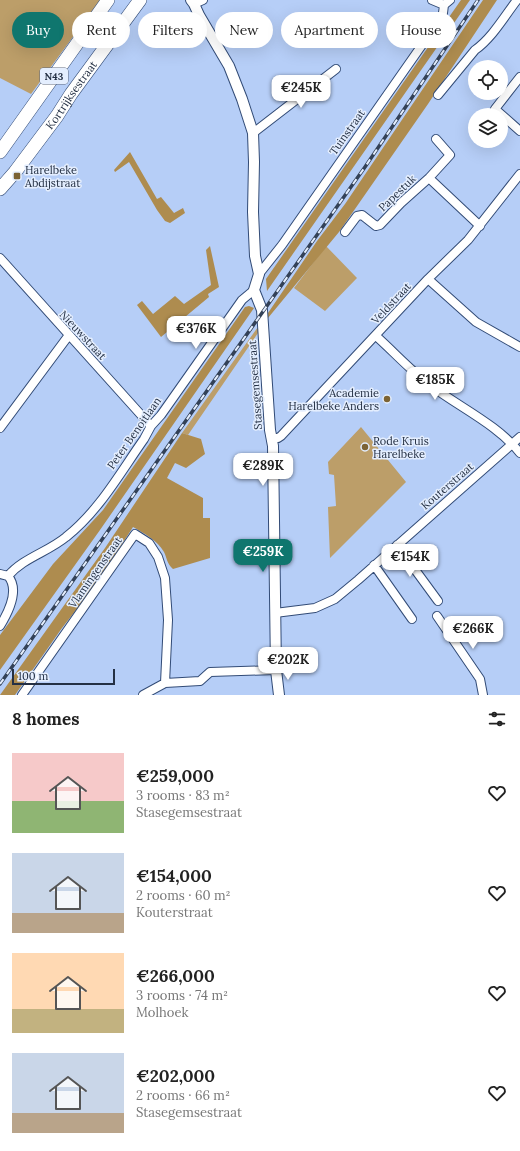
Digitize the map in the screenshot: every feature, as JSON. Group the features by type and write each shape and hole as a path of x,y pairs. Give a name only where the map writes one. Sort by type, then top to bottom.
{"main road":[{"name":"N43","path":"0,152 108,0"},
{"name":"Kortrijksestraat","path":"0,189 15,172 57,116 71,94 140,0"}],"street":[{"path":"432,0 447,2"},
{"path":"438,95 474,50 480,46 492,32 517,0"},
{"path":"196,1 199,15 229,66 253,133 255,241 256,261 259,274"},
{"name":"Tuinstraat","path":"259,274 282,245 436,24 443,13 447,2"},
{"path":"253,133 336,69"},
{"path":"520,77 495,109 520,131"},
{"name":"Papestuk","path":"345,232 357,216 362,215 376,226 380,225 401,203 429,178 450,155 436,139"},
{"name":"Veldstraat","path":"271,438 278,438 281,436 428,279 468,240 520,174"},
{"name":"Papestuk","path":"429,178 480,226"},
{"name":"Nieuwstraat","path":"0,258 151,426"},
{"name":"Peter Benoitlaan","path":"4,575 20,564 38,556 58,544 82,523 94,510 144,439 151,426 161,415 242,300 254,290 259,274"},
{"path":"428,279 476,322 520,347"},
{"name":"Stasegemsestraat","path":"254,290 262,310 273,451 276,670 279,695"},
{"path":"0,428 69,336"},
{"path":"376,336 429,385 496,430 513,444 520,453"},
{"name":"Kouterstraat","path":"275,613 315,608 334,599 520,437"},
{"name":"Vlamingenstraat","path":"22,695 135,534 149,543 158,558 165,578 168,620 165,683"},
{"path":"397,545 438,601"},
{"path":"374,565 412,619"},
{"path":"0,626 12,602 12,582 4,575"},
{"path":"437,616 480,679 482,695"},
{"path":"143,695 165,683 200,681 210,672 276,670"}],"shaded area":[{"path":"0,0 100,0 91,12 72,12 72,38 31,94 0,78"},
{"path":"461,0 470,0 456,20 456,12 453,12"},
{"path":"483,0 497,0 428,104 339,232 268,318 268,313 317,241 345,204 451,48 456,48 456,40"},
{"path":"427,48 437,48 267,291 266,279"},
{"path":"130,152 157,199 161,197 174,213 183,208 185,213 170,223 165,221 129,162 115,172 114,170"},
{"path":"210,246 219,287 208,294 209,297 161,337 137,305 142,301 153,314 175,296 184,304 211,285 206,250"},
{"path":"326,246 357,278 325,311 294,288"},
{"path":"249,306 254,308 100,530 0,670 0,635 53,564 103,510 245,307"},
{"path":"258,327 258,333 188,435 182,433"},
{"path":"361,427 406,482 330,558 328,507 336,506 334,475 329,474 328,462"},
{"path":"182,433 201,439 205,454 186,468 175,463 167,478 203,498 203,518 210,518 210,558 173,569 168,563 164,552 158,544 133,527 97,583 62,628 15,695 0,695 105,548"}],"railway":[{"path":"0,684 365,167 478,0"}],"place":[{"name":"Harelbeke Abdijstraat","path":"17,176"},
{"name":"Academie Harelbeke Anders","path":"387,399"},
{"name":"Rode Kruis Harelbeke","path":"365,447"}]}
